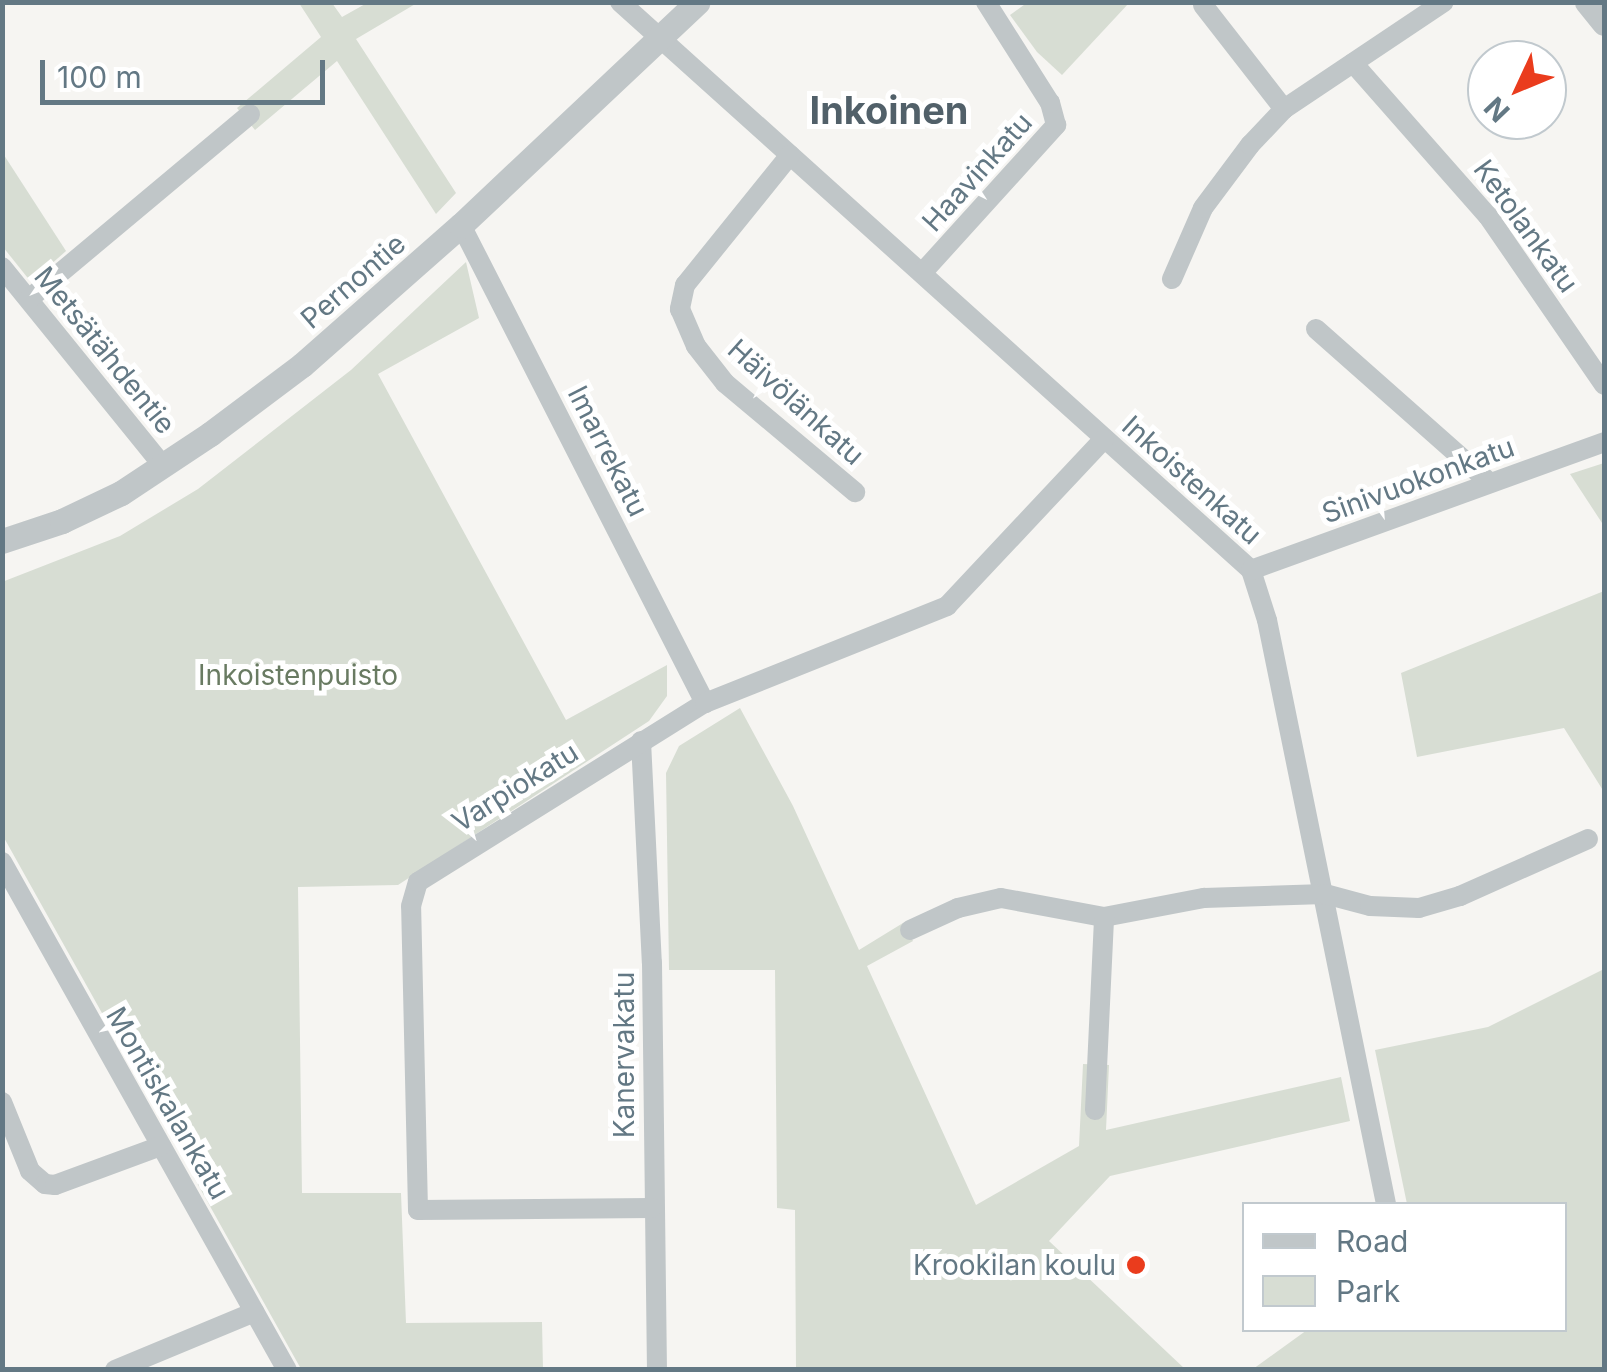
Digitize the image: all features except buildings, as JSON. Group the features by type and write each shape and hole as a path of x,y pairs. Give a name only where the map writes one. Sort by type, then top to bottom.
{"street":[{"name":"Inkoistenkatu","path":"620,2 1250,570 1268,620 1386,1202"},
{"name":"Pernontie","path":"2,541 62,520 164,466 317,353 462,224 698,2"},
{"name":"Haavinkatu","path":"922,273 1056,125 1050,103 986,2"},
{"path":"1172,278 1203,208 1250,145 1284,109 1353,63 1416,9 1444,2"},
{"path":"1587,2 1604,23"},
{"path":"1203,5 1284,109"},
{"name":"Ketolankatu","path":"1353,63 1488,216 1604,385"},
{"path":"29,299 250,114"},
{"name":"Häivölänkatu","path":"790,156 685,285 680,308 696,346 725,383 855,492"},
{"name":"Imarrekatu","path":"462,224 705,703"},
{"name":"Metsätähdentie","path":"2,268 164,466"},
{"path":"1316,329 1490,483"},
{"name":"Varpiokatu","path":"652,1208 418,1210 411,906 418,882 640,740 705,703 947,606 1104,439"},
{"name":"Sinivuokonkatu","path":"1250,570 1604,442"},
{"name":"Kanervakatu","path":"640,740 652,963 652,1208 657,1370"},
{"path":"910,930 979,900 1001,898 1104,916 1204,898 1325,894 1370,906 1418,908 1460,896 1588,839"},
{"name":"Montiskalankatu","path":"2,862 287,1370"},
{"path":"1094,1110 1104,916"},
{"path":"2,1102 30,1170 44,1184 55,1185 161,1146"},
{"path":"115,1370 254,1312"}],"green space":[{"path":"1028,2 1129,3 1062,75 1037,52 1010,15"},
{"path":"299,3 332,3 342,17 367,3 417,3 356,39 456,193 436,214 337,61 255,130 237,108 321,37"},
{"path":"2,152 66,251 31,282 3,247"},
{"name":"Inkoistenpuisto","path":"466,262 479,318 378,374 566,720 667,665 667,696 649,721 398,885 298,887 302,1193 401,1193 406,1323 542,1322 543,1369 301,1369 3,836 2,582 120,536 198,489 351,370"},
{"path":"1604,463 1604,526 1570,474"},
{"path":"1604,591 1604,792 1564,728 1417,757 1401,673"},
{"path":"740,708 793,806 859,950 903,923 913,941 867,966 976,1205 1079,1146 1083,1064 1109,1065 1106,1130 1341,1077 1350,1121 1110,1176 1049,1241 1185,1369 796,1369 795,1210 777,1208 775,970 669,970 666,773 679,746"},
{"path":"1604,969 1604,1369 1253,1369 1304,1332 1567,1332 1567,1202 1407,1202 1375,1050 1488,1027"}],"place":[{"name":"Krookilan koulu","path":"1136,1265"}],"district":[{"name":"Inkoinen","path":"889,111"}]}
